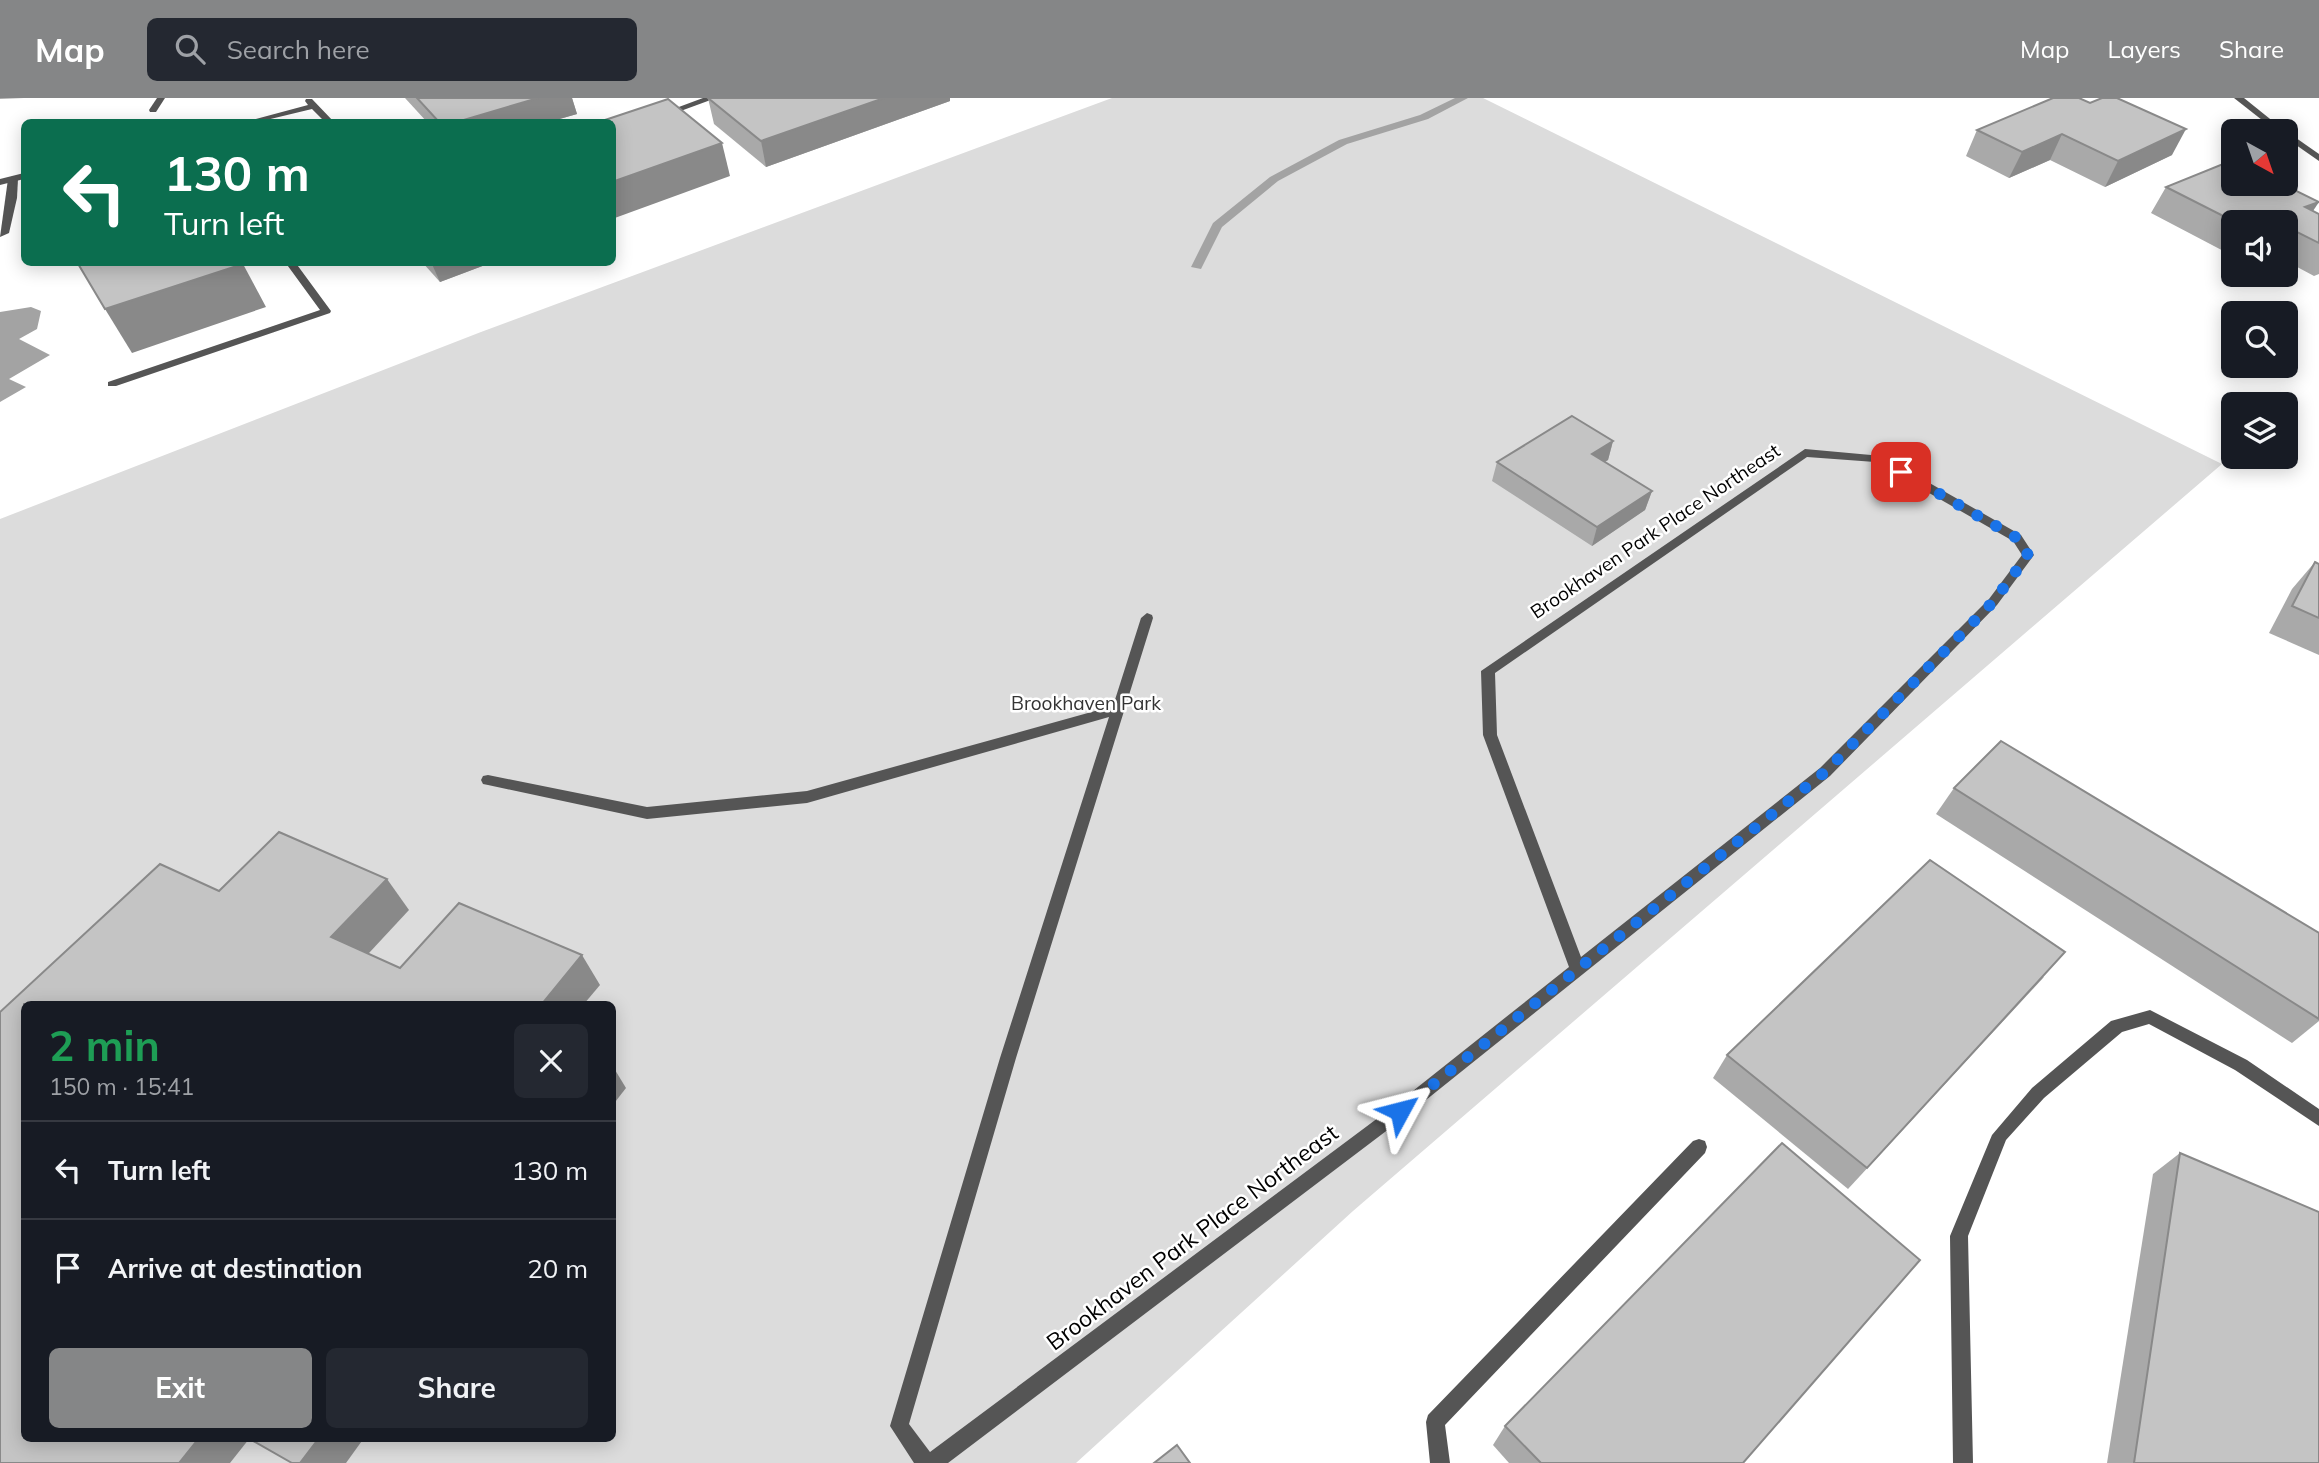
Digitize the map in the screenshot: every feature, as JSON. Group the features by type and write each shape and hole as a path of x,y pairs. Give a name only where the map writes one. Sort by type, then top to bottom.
{"street":[{"path":"153,110 161,98"},
{"path":"305,98 327,119"},
{"path":"650,118 712,98"},
{"path":"2238,98 2265,119"},
{"path":"262,119 313,106"},
{"path":"2298,143 2319,158"},
{"path":"0,182 21,177"},
{"path":"0,234 4,233 12,198 13,179"},
{"path":"112,384 326,310 293,266"},
{"name":"Brookhaven Park Place Northeast","path":"932,1463 1400,1111 1825,772 1993,602 2028,555 2017,538 1878,459 1805,453 1488,671 1490,735 1578,969"},
{"path":"926,1463 899,1426 1004,1071 1147,618"},
{"path":"488,780 648,813 807,797 1119,709"},
{"path":"1963,1463 1959,1236 2000,1135 2038,1093 2117,1026 2150,1017 2241,1065 2319,1118"},
{"path":"1440,1463 1435,1422 1699,1147"}],"green space":[{"name":"Brookhaven Park","path":"1112,98 1483,98 2221,464 1353,1211 1076,1463 0,1463 0,519 481,332"}],"shaded area":[{"path":"31,307 41,311 37,329 19,339 50,355 9,379 26,387 0,402 0,312"}],"building":[{"path":"417,98 538,98 467,119 436,119"},
{"path":"708,98 884,98 761,141"},
{"path":"2053,98 2079,98 2090,103 2102,98 2117,98 2186,129 2118,161 2062,134 2022,152 1977,130"},
{"path":"668,99 722,143 616,181 616,119 608,119"},
{"path":"2221,165 2221,196 2298,196 2298,192 2319,202 2305,207 2319,214 2319,243 2298,232 2298,210 2221,210 2221,215 2166,187"},
{"path":"79,266 237,266 105,309"},
{"path":"1572,416 1613,441 1592,454 1652,491 1597,527 1497,462"},
{"path":"2315,562 2319,564 2319,618 2292,606"},
{"path":"2001,741 2319,933 2319,1019 1954,788"},
{"path":"279,832 387,879 331,937 400,968 459,903 582,955 544,1001 21,1001 21,1442 196,1442 179,1463 0,1463 0,1012 160,864 219,891"},
{"path":"1930,860 2065,952 1867,1168 1727,1055"},
{"path":"1782,1143 1920,1260 1743,1463 1541,1463 1505,1426"},
{"path":"2180,1153 2319,1212 2319,1463 2134,1463"},
{"path":"255,1442 316,1442 300,1463 292,1463"},
{"path":"1177,1445 1190,1463 1154,1463"}],"waterway":[{"path":"1197,267 1217,225 1274,179 1343,142 1424,117 1463,98"}],"route":[{"path":"1400,1111 1825,772 1993,602 2028,555 2017,538 1901,472"}]}
